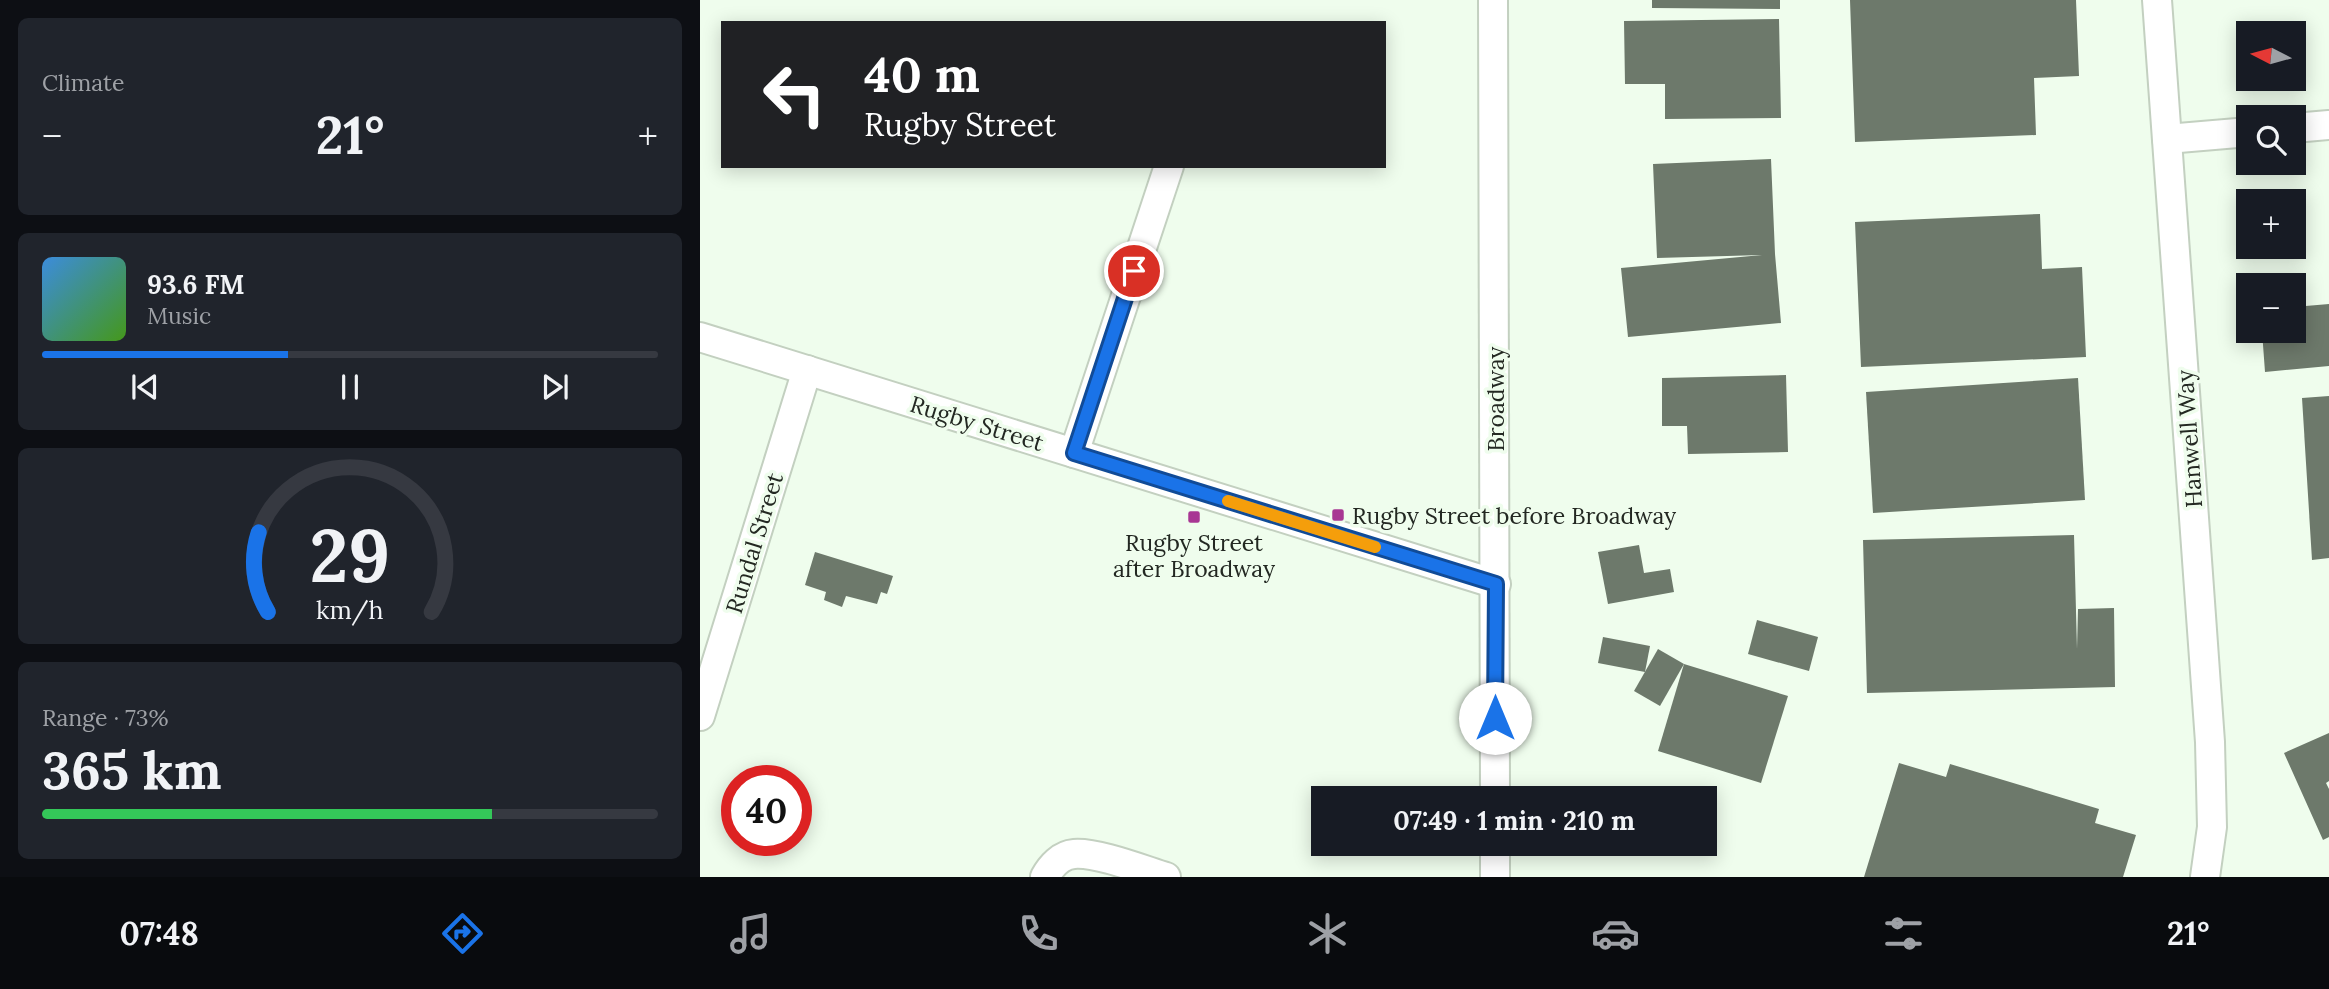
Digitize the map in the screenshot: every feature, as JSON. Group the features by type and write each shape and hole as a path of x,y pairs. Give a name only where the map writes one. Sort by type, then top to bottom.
{"street":[{"name":"Broadway","path":"1493,0 1495,786"},
{"name":"Hanwell Way","path":"2157,0 2210,742 2212,827 2205,877"},
{"path":"2306,127 2329,125"},
{"path":"2168,139 2236,133"},
{"path":"1074,453 1168,168"},
{"name":"Rugby Street","path":"700,337 1496,584"},
{"name":"Rundal Street","path":"700,716 807,370"},
{"path":"1045,877 1060,858 1074,853 1098,857 1166,877"},
{"path":"1495,856 1495,877"}],"building":[{"path":"1652,0 1780,0 1780,9 1652,8"},
{"path":"1850,0 2076,0 2079,76 2034,78 2036,135 1855,142"},
{"path":"1779,19 1781,118 1665,119 1665,84 1625,84 1624,21"},
{"path":"1771,159 1781,323 1628,337 1621,268 1762,255 1657,258 1653,164"},
{"path":"2040,214 2042,269 2082,267 2086,357 1861,367 1855,222"},
{"path":"2329,304 2329,366 2265,372 2263,343 2306,343 2306,306"},
{"path":"1786,375 1788,452 1688,454 1687,426 1662,426 1662,378"},
{"path":"2078,378 2085,500 1873,513 1866,392"},
{"path":"2329,396 2329,558 2312,560 2302,398"},
{"path":"2074,535 2077,649 2078,609 2114,608 2115,687 1867,693 1863,540"},
{"path":"1639,545 1644,573 1670,569 1674,592 1608,604 1598,552"},
{"path":"815,552 893,576 887,594 881,592 877,604 846,596 842,607 824,600 826,592 805,585"},
{"path":"1757,620 1818,637 1809,671 1748,654"},
{"path":"1603,637 1650,646 1645,672 1598,663"},
{"path":"1658,649 1684,664 1660,706 1634,691"},
{"path":"1684,664 1788,696 1761,783 1658,751"},
{"path":"2329,733 2329,781 2326,783 2329,789 2329,837 2323,840 2284,753"},
{"path":"1899,763 1946,777 1950,764 2099,809 2095,823 2136,835 2123,877 1864,877"}],"slow traffic":[{"path":"1228,501 1375,547"}],"place":[{"name":"Rugby Street before Broadway","path":"1338,515"},
{"name":"Rugby Street after Broadway","path":"1194,517"}],"route":[{"path":"1134,271 1074,453 1496,584 1495,718"}]}
